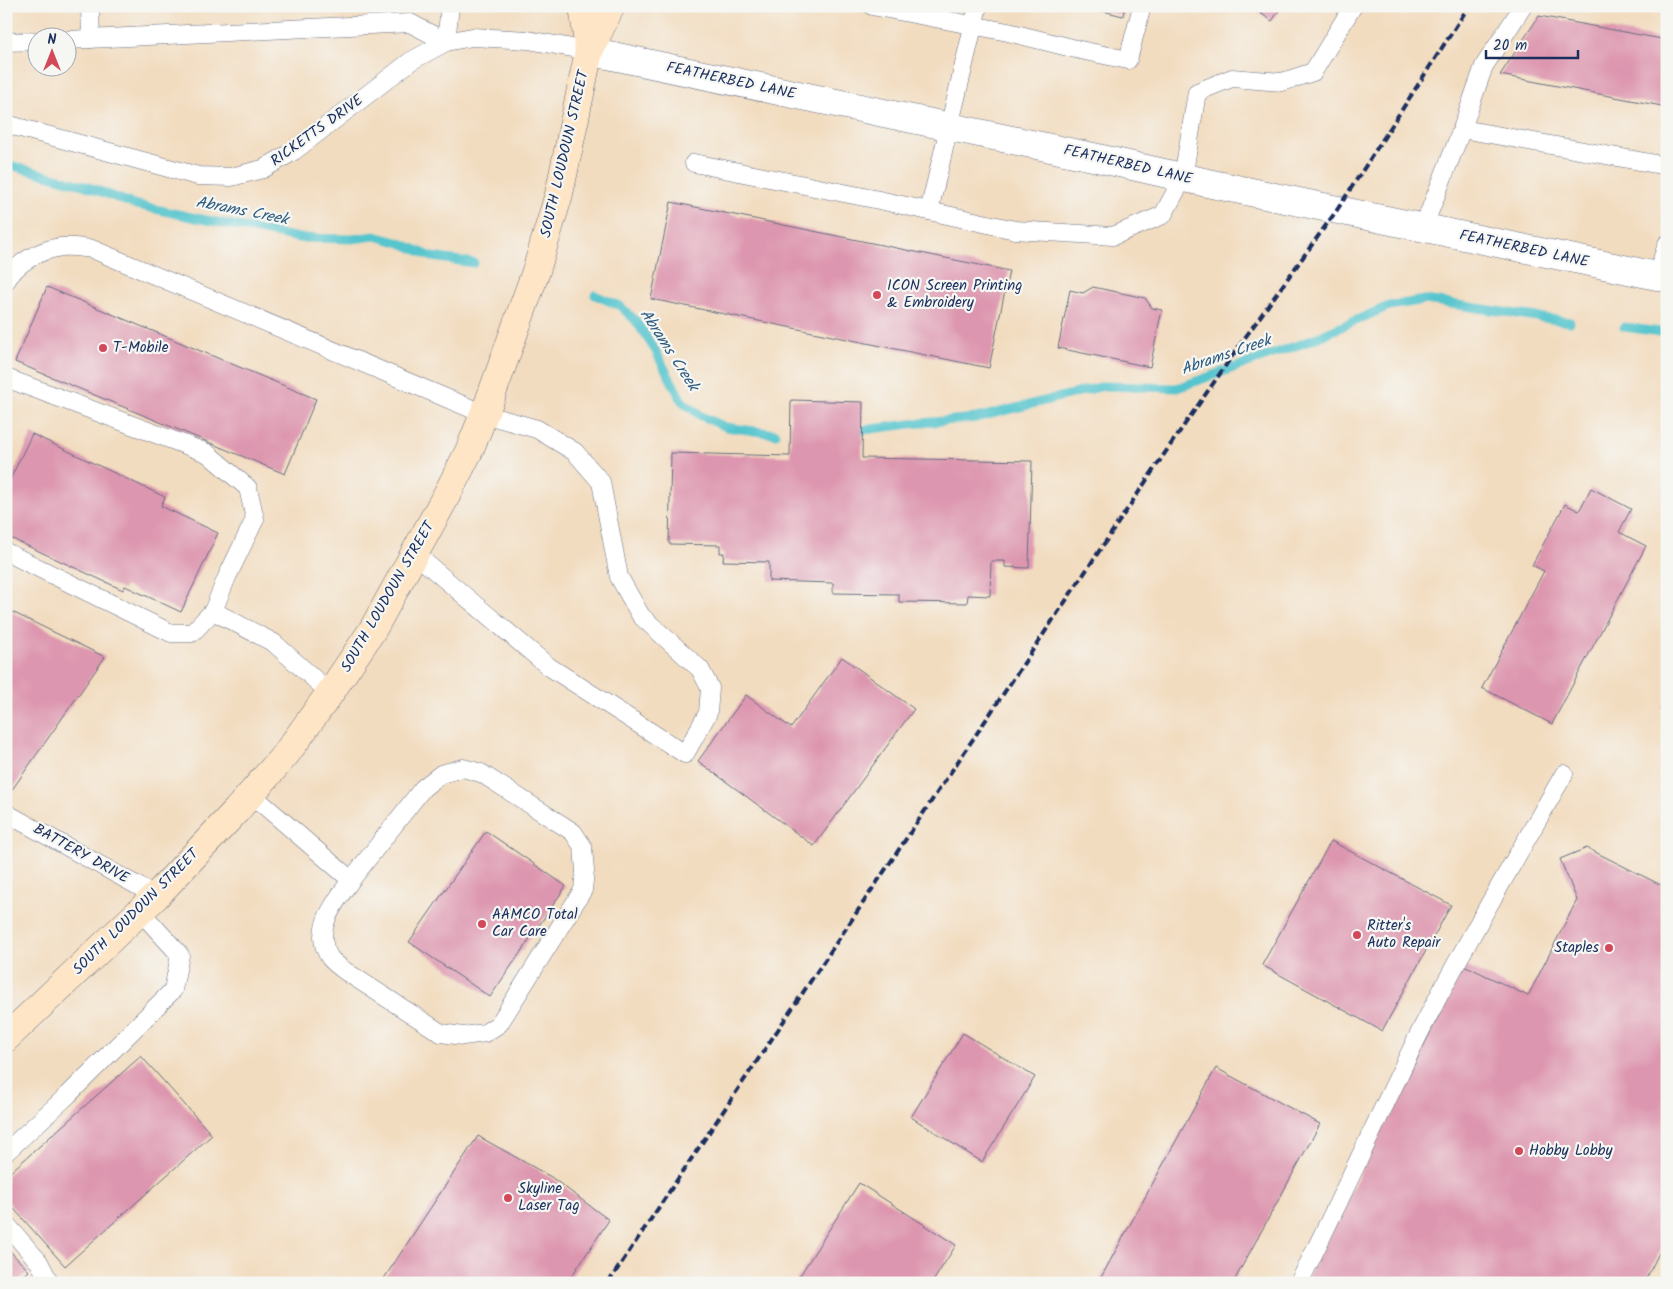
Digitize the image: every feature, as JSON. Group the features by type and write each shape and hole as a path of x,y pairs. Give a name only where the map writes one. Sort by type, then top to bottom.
{"main road":[{"name":"SOUTH LOUDOUN STREET","path":"583,6 589,51"},
{"name":"SOUTH LOUDOUN STREET","path":"6,1038 148,903 251,794 286,754 373,629 465,459 484,414 536,271 559,194 589,51 611,6"}],"street":[{"name":"FEATHERBED LANE","path":"589,51 1093,157 1183,178 1662,277"}],"lane":[{"path":"90,6 91,39"},
{"path":"78,40 410,23 446,42 450,6"},
{"path":"872,6 909,10 1128,60 1142,6"},
{"path":"929,211 978,6"},
{"path":"694,163 1015,230 1114,236 1163,215 1183,178 1197,92 1232,78 1282,82 1313,72 1353,6"},
{"path":"1423,228 1462,129 1484,66 1523,6"},
{"name":"RICKETTS DRIVE","path":"6,124 198,176 231,177 263,169 294,151 410,61 446,42 481,37 528,40 589,51"},
{"path":"6,42 28,41"},
{"path":"1462,129 1667,166"},
{"path":"1662,277 1667,244"},
{"path":"6,281 22,264 41,252 62,247 92,249 484,414 537,429 574,452 601,482 619,577 641,616 700,669 710,688 708,713 686,754 548,666 415,554"},
{"path":"6,378 207,454 248,488 255,518 213,612 192,633 171,633 6,552"},
{"path":"213,612 274,643 330,693"},
{"path":"463,768 481,772 573,832 582,847 585,871 582,890 511,1008 499,1024 485,1033 463,1036 442,1033 345,971 331,959 324,946 324,926 329,911 351,880 423,788 441,774 463,768"},
{"path":"1299,1283 1419,1034 1478,924 1564,774"},
{"path":"251,794 351,880"},
{"name":"BATTERY DRIVE","path":"6,813 148,903 180,955 173,990 68,1095 6,1152"},
{"path":"6,1224 39,1262 50,1283"}],"building":[{"path":"1083,6 1125,6 1123,16"},
{"path":"1250,6 1282,6 1272,21"},
{"path":"1539,16 1667,40 1667,107 1500,75"},
{"path":"671,202 1009,271 989,368 651,299"},
{"path":"47,287 316,399 285,474 15,362"},
{"path":"1093,287 1145,298 1152,308 1162,310 1150,367 1058,348 1070,290 1083,293"},
{"path":"791,400 863,402 862,458 1032,461 1029,568 1005,567 1005,561 991,561 990,596 968,595 967,603 899,602 899,594 833,593 833,583 769,581 769,562 723,561 724,553 720,553 720,545 669,544 671,453 790,456"},
{"path":"32,434 165,497 161,506 218,533 181,612 125,586 123,590 6,536 6,488"},
{"path":"1591,488 1631,509 1619,532 1646,546 1552,724 1482,688 1544,571 1532,565 1565,504 1579,511"},
{"path":"6,609 105,657 9,794 6,792"},
{"path":"842,657 914,709 814,846 698,761 746,695 791,728"},
{"path":"1667,697 1667,710 1662,707"},
{"path":"486,831 566,886 490,997 409,942"},
{"name":"Ritter's Auto Repair","path":"1331,841 1451,905 1382,1031 1262,965"},
{"name":"Hobby Lobby","path":"1587,848 1667,888 1667,1237 1644,1283 1305,1283 1464,965 1528,996 1577,900 1560,859"},
{"path":"963,1033 1035,1077 982,1162 911,1117"},
{"path":"141,1056 212,1135 65,1266 6,1200 6,1176"},
{"path":"1216,1068 1320,1124 1233,1283 1098,1283"},
{"name":"Skyline Laser Tag","path":"478,1136 551,1177 609,1220 567,1283 381,1283"},
{"path":"859,1183 956,1245 932,1283 795,1283"},
{"path":"6,1247 29,1271 16,1283 6,1283"}],"waterway":[{"name":"Abrams Creek","path":"6,164 86,186 133,204 191,217 299,238 352,239 375,236 401,243 432,257 474,263"},
{"name":"Abrams Creek","path":"595,295 620,306 636,321 655,350 682,401 701,416 726,427 776,434"},
{"name":"Abrams Creek","path":"856,431 976,418 1104,386 1177,388 1304,343 1389,306 1425,300 1570,322"},
{"name":"Abrams Creek","path":"1624,327 1667,333"}],"railway":[{"path":"608,1283 1169,447 1337,210 1469,6"}],"place":[{"name":"ICON Screen Printing & Embroidery","path":"877,295"},
{"name":"T-Mobile","path":"103,348"},
{"name":"AAMCO Total Car Care","path":"482,924"},
{"name":"Ritter's Auto Repair","path":"1357,935"},
{"name":"Staples","path":"1609,948"},
{"name":"Hobby Lobby","path":"1519,1151"},
{"name":"Skyline Laser Tag","path":"508,1198"}]}
